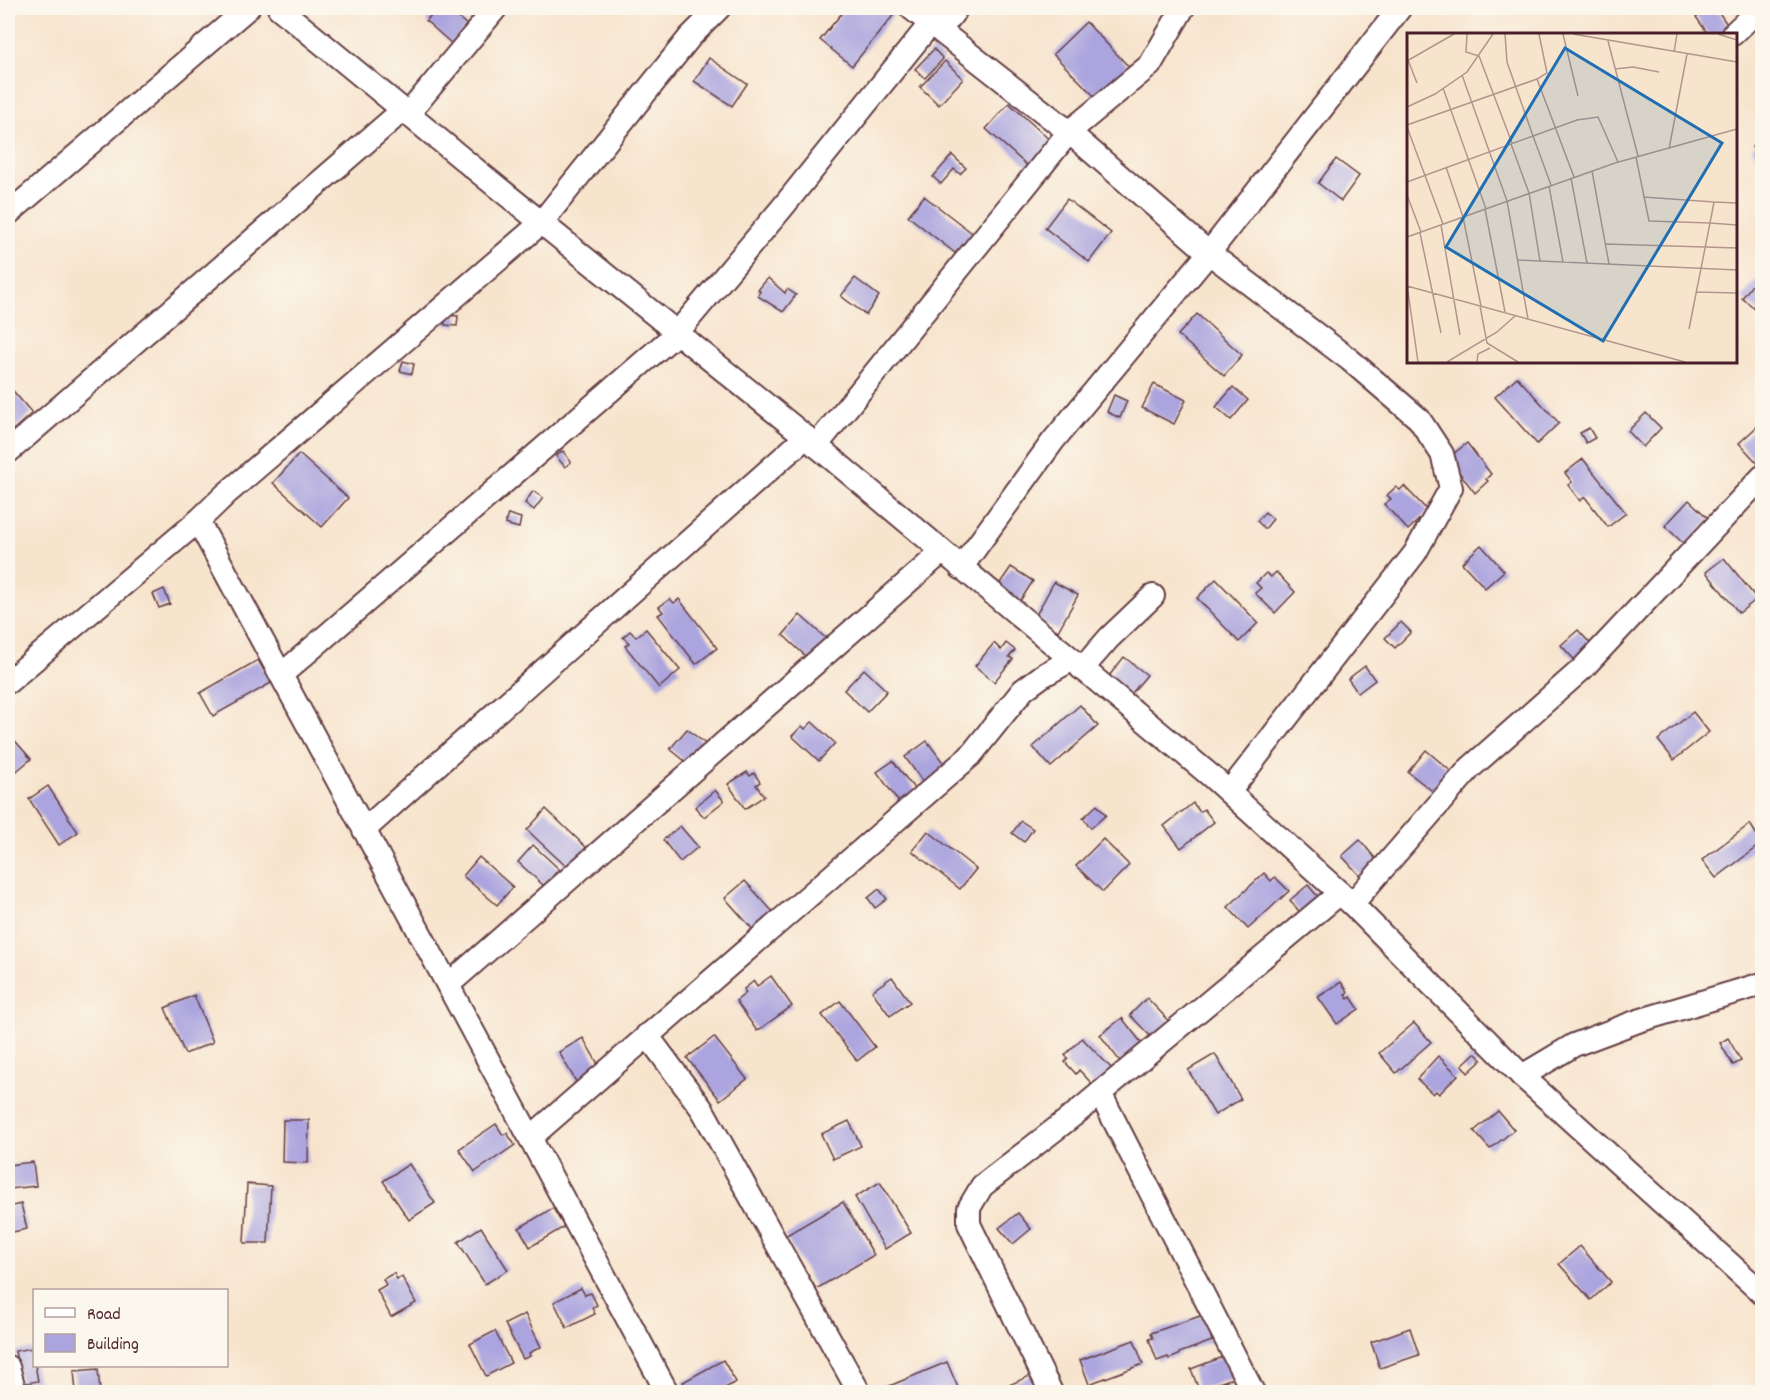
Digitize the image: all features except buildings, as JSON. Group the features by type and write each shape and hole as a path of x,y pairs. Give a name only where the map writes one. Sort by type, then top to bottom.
{"street":[{"path":"8,214 248,8"},
{"path":"279,8 811,442 1229,792 1346,899 1522,1076 1762,1293"},
{"path":"8,452 406,112 496,8"},
{"path":"8,682 198,521 226,494 541,223 690,37 718,8"},
{"path":"911,8 1069,132 1209,253 1350,360 1419,419 1442,454 1451,488 1415,553 1229,792"},
{"path":"281,675 677,333 935,27 957,8"},
{"path":"364,830 811,442 1069,132 1150,65 1183,8"},
{"path":"961,568 1053,441 1209,253 1400,8"},
{"path":"1734,33 1760,8"},
{"path":"1051,1392 969,1224 969,1208 982,1185 1346,899 1470,768 1582,669 1762,477"},
{"path":"198,521 667,1392"},
{"path":"448,985 942,552"},
{"path":"530,1138 970,756 1023,690 1042,676 1077,664 1109,638 1153,596"},
{"path":"1522,1076 1574,1045 1638,1021 1762,984"},
{"path":"647,1035 702,1109 859,1392"},
{"path":"1100,1093 1253,1392"},
{"path":"8,1367 15,1392"}]}
